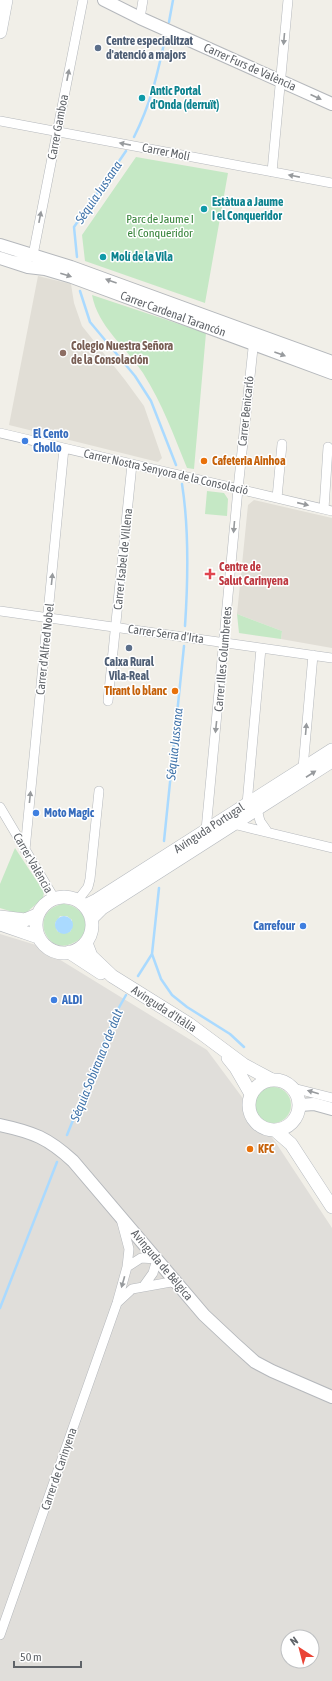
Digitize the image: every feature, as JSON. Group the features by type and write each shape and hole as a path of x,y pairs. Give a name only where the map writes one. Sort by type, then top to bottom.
{"main road":[{"path":"0,32 6,0"},
{"name":"Avinguda Portugal","path":"92,918 102,908 233,824 252,806 303,768 332,750"},
{"name":"Avinguda Portugal","path":"82,903 97,900 206,830 332,761"},
{"path":"66,896 82,903 92,918 92,931 86,943 78,949 69,952 57,952 46,946 38,937 35,926 37,915 44,905 54,898 66,896"},
{"path":"0,916 15,920 25,920 37,915"},
{"path":"0,924 38,937"},
{"name":"Avinguda d'Itàlia","path":"86,943 91,956 112,976 189,1024 244,1065 272,1080"},
{"name":"Avinguda d'Itàlia","path":"69,952 103,974 112,976"},
{"name":"Avinguda d'Itàlia","path":"214,1043 236,1068 251,1094"},
{"path":"272,1080 283,1081 293,1088 298,1096 300,1106 294,1122 286,1128 271,1130 261,1127 253,1119 249,1104 251,1094 260,1084 272,1080"},
{"path":"294,1122 297,1139 332,1194"},
{"path":"276,1130 291,1144 332,1207"}],"street":[{"name":"Carrer Gamboa","path":"33,255 83,0"},
{"name":"Carrer Furs de València","path":"104,0 140,18 332,104"},
{"path":"140,18 143,0"},
{"path":"272,172 288,0"},
{"name":"Carrer Molí","path":"0,121 332,183"},
{"name":"Carrer Cardenal Tarancón","path":"0,245 71,267 254,339 332,372"},
{"name":"Carrer Cardenal Tarancón","path":"13,261 26,260 33,255"},
{"name":"Carrer Cardenal Tarancón","path":"0,258 28,267 45,268 254,339 332,362"},
{"name":"Carrer Benicarló","path":"238,489 254,339"},
{"name":"Carrer Nostra Senyora de la Consolació","path":"0,433 328,510"},
{"path":"277,498 282,444"},
{"path":"328,447 328,510"},
{"name":"Carrer d'Alfred Nobel","path":"25,850 64,448"},
{"name":"Carrer Isabel de Villena","path":"108,701 132,464"},
{"name":"Carrer Illes Columbretes","path":"206,830 225,642 238,489"},
{"name":"Carrer Serra d'Irta","path":"0,611 332,658"},
{"path":"261,648 252,806 267,831"},
{"path":"303,768 313,655"},
{"path":"82,903 90,879 99,791"},
{"name":"Carrer València","path":"0,807 54,898"},
{"path":"233,824 267,831 332,848"},
{"path":"293,1088 332,1098"},
{"path":"300,1106 314,1104 332,1109"},
{"name":"Avinguda de Bèlgica","path":"0,1125 40,1136 56,1146 73,1161 204,1315 255,1362 332,1397"},
{"name":"Carrer de Carinyena","path":"0,1635 117,1303 127,1267 130,1249 121,1217"},
{"path":"127,1267 142,1258 157,1259 153,1273 144,1287"},
{"name":"Carrer de Carinyena","path":"117,1303 132,1289 171,1282 179,1285"}],"shaded area":[{"name":"Colegio Nuestra Señora de la Consolación","path":"38,276 71,284 74,303 82,326 144,406 162,458 158,462 9,425"},
{"path":"254,500 332,518 332,648 281,639 282,631 237,614 248,505"},
{"path":"0,934 36,945 207,1050 276,1143 332,1228 332,1681 0,1681"}],"green space":[{"name":"Parc de Jaume I el Conqueridor","path":"136,157 228,173 205,303 85,261 82,235"},
{"path":"92,295 206,333 194,469 187,468 150,384 136,363 106,327 95,306"},
{"path":"207,491 224,493 228,499 227,516 205,514"},
{"path":"237,614 282,631 281,639 239,633"},
{"path":"15,848 44,892 43,898 26,913 13,912 0,908 0,884"},
{"path":"62,904 72,906 80,911 85,920 85,930 79,940 63,946 55,944 49,939 43,924 46,915 52,909","holes":["60,916 67,916 72,920 72,928 70,932 61,933 57,931 55,923"]},
{"path":"273,1087 283,1090 288,1095 291,1105 288,1115 283,1120 273,1123 263,1120 258,1115 255,1105 258,1095 263,1090"}],"water":[{"path":"64,916 68,917 72,921 72,929 68,933 64,934 60,933 56,929 55,925 56,921 60,917"}],"waterway":[{"name":"Séquia Jussana","path":"169,22 173,0"},
{"name":"Séquia Jussana","path":"134,137 145,113 153,89 165,39"},
{"name":"Séquia Jussana","path":"77,257 74,227 126,151"},
{"name":"Séquia Jussana","path":"80,291 90,322 135,376 151,401 176,465"},
{"name":"Séquia Jussana","path":"182,484 186,518 187,555 185,626"},
{"name":"Séquia Jussana","path":"164,841 184,646"},
{"name":"Séquia Jussana","path":"138,976 152,954 159,888"},
{"path":"152,954 161,979 172,995 187,1007 230,1034 244,1047"},
{"name":"Séquia Sobirana o de dalt","path":"67,1135 117,1011 126,995"},
{"name":"Séquia Sobirana o de dalt","path":"0,1308 57,1162"}],"place":[{"name":"Centre especialitzat d'atenció a majors","path":"98,48"},
{"name":"Antic Portal d'Onda (derruït)","path":"142,98"},
{"name":"Estàtua a Jaume I el Conqueridor","path":"204,209"},
{"name":"Molí de la Vila","path":"103,257"},
{"name":"Colegio Nuestra Señora de la Consolación","path":"63,353"},
{"name":"El Cento Chollo","path":"25,441"},
{"name":"Cafeteria Ainhoa","path":"204,461"},
{"name":"Centre de Salut Carinyena","path":"210,574"},
{"name":"Caixa Rural Vila-Real","path":"129,648"},
{"name":"Tirant lo blanc","path":"175,691"},
{"name":"Moto Magic","path":"36,813"},
{"name":"Carrefour","path":"303,926"},
{"name":"ALDI","path":"54,1000"},
{"name":"KFC","path":"250,1149"}]}
